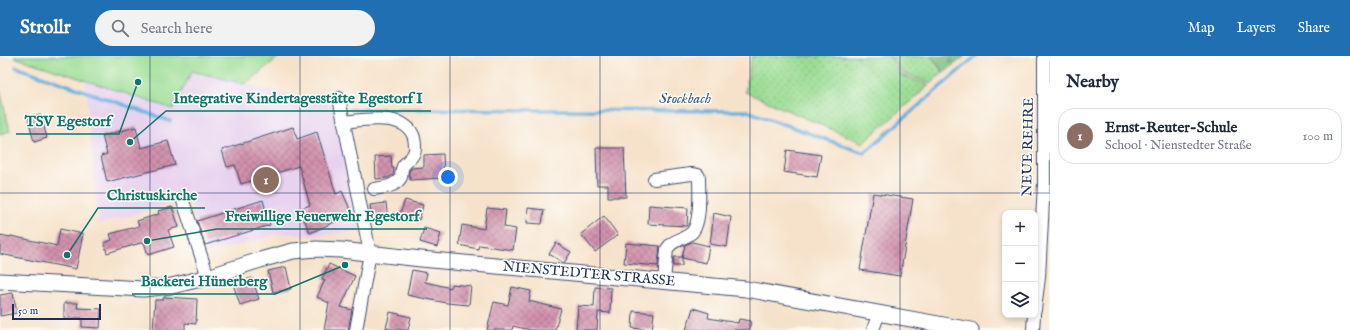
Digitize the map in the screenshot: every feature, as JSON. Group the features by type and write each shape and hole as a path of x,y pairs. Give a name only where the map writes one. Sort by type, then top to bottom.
{"main road":[{"name":"NIENSTEDTER STRASSE","path":"0,281 143,289 172,286 208,277 260,260 293,252 316,249 746,289 879,312 971,330"}],"street":[{"name":"NEUE REHRE","path":"1038,285 1044,183 1044,56"},
{"path":"339,98 370,253 356,330"},
{"path":"344,122 390,120 404,124 413,134 415,153 402,167 400,178 392,186 374,189"},
{"path":"654,179 695,174 699,177 698,217 696,226 689,234 669,245 667,249 664,281"},
{"path":"182,198 208,277"},
{"path":"873,330 879,312"},
{"path":"1033,330 1034,318"}],"shaded area":[{"path":"192,71 336,106 359,232 312,236 283,233 207,253 189,199 99,224 85,80 173,109"}],"green space":[{"path":"280,56 245,84 192,71 173,109 14,57"},
{"path":"752,56 891,56 891,60 901,75 929,85 863,143 745,92"},
{"path":"893,56 931,56 943,73 930,83 902,73 893,60"},
{"path":"932,56 965,56 944,73"},
{"path":"0,90 10,131 0,134"}],"building":[{"path":"41,115 47,138 34,142 28,118"},
{"path":"136,127 141,148 168,141 175,165 107,182 101,156 107,154 102,136"},
{"path":"293,127 297,139 317,132 336,194 342,191 352,214 310,233 300,209 310,205 299,166 241,184 235,165 227,167 222,150"},
{"path":"596,148 624,148 626,197 608,197 608,185 597,185"},
{"path":"787,150 821,155 817,177 784,172"},
{"path":"443,154 444,178 410,180 409,171 412,168 424,167 424,155"},
{"path":"391,156 392,168 394,168 393,175 388,178 376,179 375,157"},
{"path":"873,193 913,199 900,276 860,270"},
{"path":"263,200 270,225 205,245 197,221"},
{"path":"405,200 423,205 419,220 400,214"},
{"path":"386,203 388,220 372,222 370,205"},
{"path":"649,205 688,208 687,226 648,224"},
{"path":"172,207 179,227 168,230 174,247 148,255 144,242 107,253 104,243 112,240 110,234 139,226 137,221 159,214 158,211"},
{"path":"487,208 506,210 504,227 516,229 513,250 479,245 478,249 459,245 462,225 484,229"},
{"path":"528,208 544,210 542,224 527,223"},
{"path":"714,213 731,217 727,247 710,244"},
{"path":"604,216 618,235 595,252 581,234"},
{"path":"424,228 441,233 437,247 420,242"},
{"path":"60,229 83,234 76,269 0,254 0,235 57,246"},
{"path":"692,242 709,246 706,263 682,258 685,245"},
{"path":"556,243 571,252 564,263 549,254"},
{"path":"626,243 660,246 658,266 624,263"},
{"path":"674,257 682,257 682,266 673,266"},
{"path":"329,264 355,276 341,307 352,310 348,330 324,330 329,303 317,297 325,280 322,279"},
{"path":"286,267 291,289 273,292 268,271"},
{"path":"412,270 427,273 425,282 451,288 451,284 471,286 469,305 447,303 407,295"},
{"path":"252,278 259,299 240,305 233,284"},
{"path":"512,287 531,291 529,301 561,309 555,330 530,330 513,326 512,330 487,330 494,302 508,305"},
{"path":"595,287 611,288 610,313 598,312 597,330 576,330 578,306 594,307"},
{"path":"13,293 17,313 0,316 0,295"},
{"path":"164,297 197,299 196,324 185,323 185,330 153,330 155,300 163,300"},
{"path":"64,303 78,303 77,308 101,309 100,328 82,327 82,318 64,318"},
{"path":"693,308 709,313 708,318 738,323 739,319 751,321 749,330 686,330"},
{"path":"633,311 654,313 652,330 632,328"},
{"path":"390,312 411,317 408,330 386,328"}],"waterway":[{"name":"Stockbach","path":"350,109 747,111 864,153 976,56"},
{"name":"Stockbach","path":"16,67 170,121"}],"place":[{"name":"TSV Egestorf","path":"138,82"},
{"name":"Integrative Kindertagesstätte Egestorf I","path":"130,142"},
{"name":"Ernst-Reuter-Schule","path":"266,180"},
{"name":"Freiwillige Feuerwehr Egestorf","path":"147,241"},
{"name":"Christuskirche","path":"67,255"},
{"name":"Backerei Hünerberg","path":"345,265"}]}
